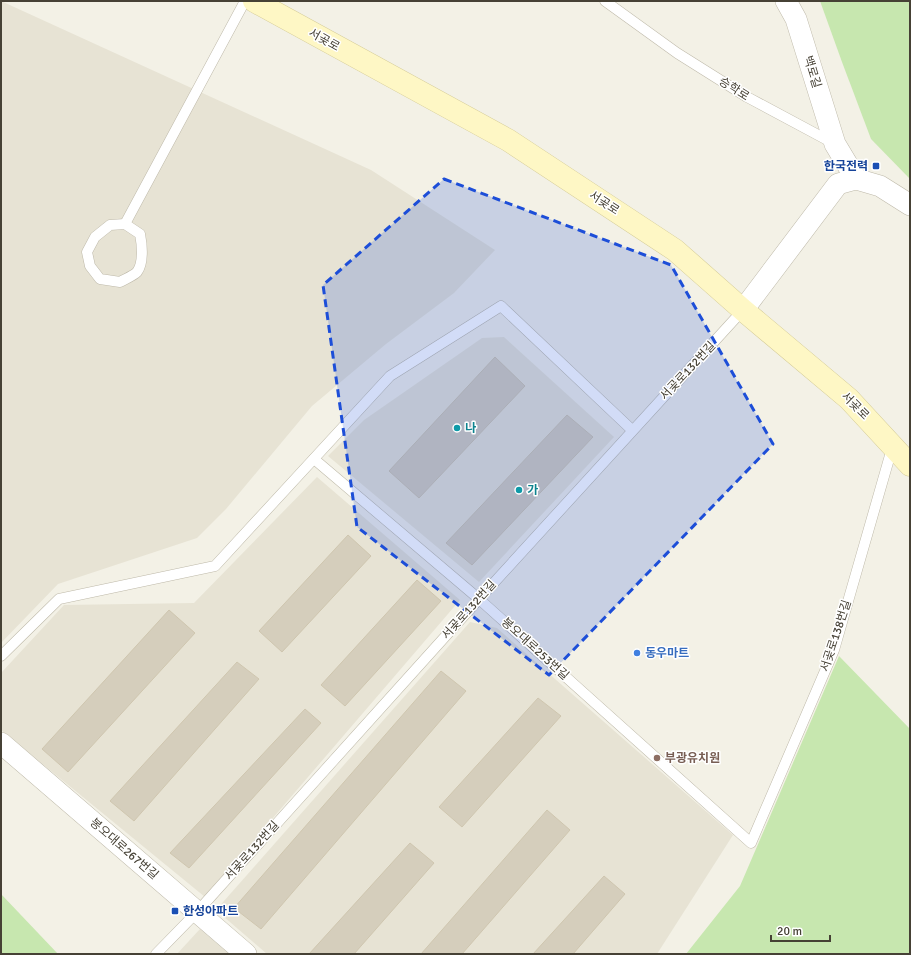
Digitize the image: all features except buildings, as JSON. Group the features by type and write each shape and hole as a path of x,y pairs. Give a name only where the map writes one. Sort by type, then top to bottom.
{"main road":[{"name":"서곶로","path":"254,1 508,140 675,250 743,310 849,398 910,464"}],"street":[{"name":"백로길","path":"786,1 796,19 835,144"},
{"path":"835,144 856,179"},
{"path":"743,310 838,184 856,179 880,186 910,205"},
{"name":"봉오대로267번길","path":"1,743 246,954"}],"lane":[{"path":"125,224 245,1"},
{"name":"승학로","path":"605,1 677,53 748,98 835,144"},
{"path":"110,224 125,224 140,234 142,258 137,272 120,282 100,279 90,266 86,252 95,236 110,224"},
{"path":"1,656 59,599 215,566 390,376 501,306 632,430"},
{"name":"서곶로132번길","path":"156,954 197,912 632,430 743,310"},
{"name":"서곶로138번길","path":"751,842 834,650 893,445"},
{"name":"봉오대로253번길","path":"314,459 479,599 751,842"}],"highlighted area":[{"path":"444,179 671,265 773,444 549,675 357,527 323,285"}],"shaded area":[{"path":"1,1 371,170 495,250 454,293 386,344 312,406 226,509 197,538 58,584 1,643"},
{"path":"504,337 614,437 479,582 328,456 364,420 482,338"},
{"path":"317,477 460,600 205,897 1,730 1,673 64,605 194,603"},
{"path":"470,622 497,628 733,835 657,954 267,954 216,910"},
{"name":"한성아파트","path":"200,929 229,954 177,954"}],"green space":[{"path":"820,1 910,1 910,179 871,139"},
{"path":"839,656 910,729 910,954 686,954 740,886"},
{"path":"1,894 58,954 1,954"}],"place":[{"name":"한국전력","path":"876,166"},
{"name":"나","path":"457,428"},
{"name":"가","path":"519,490"},
{"name":"동우마트","path":"637,653"},
{"name":"부광유치원","path":"657,758"},
{"name":"한성아파트","path":"175,911"}]}
